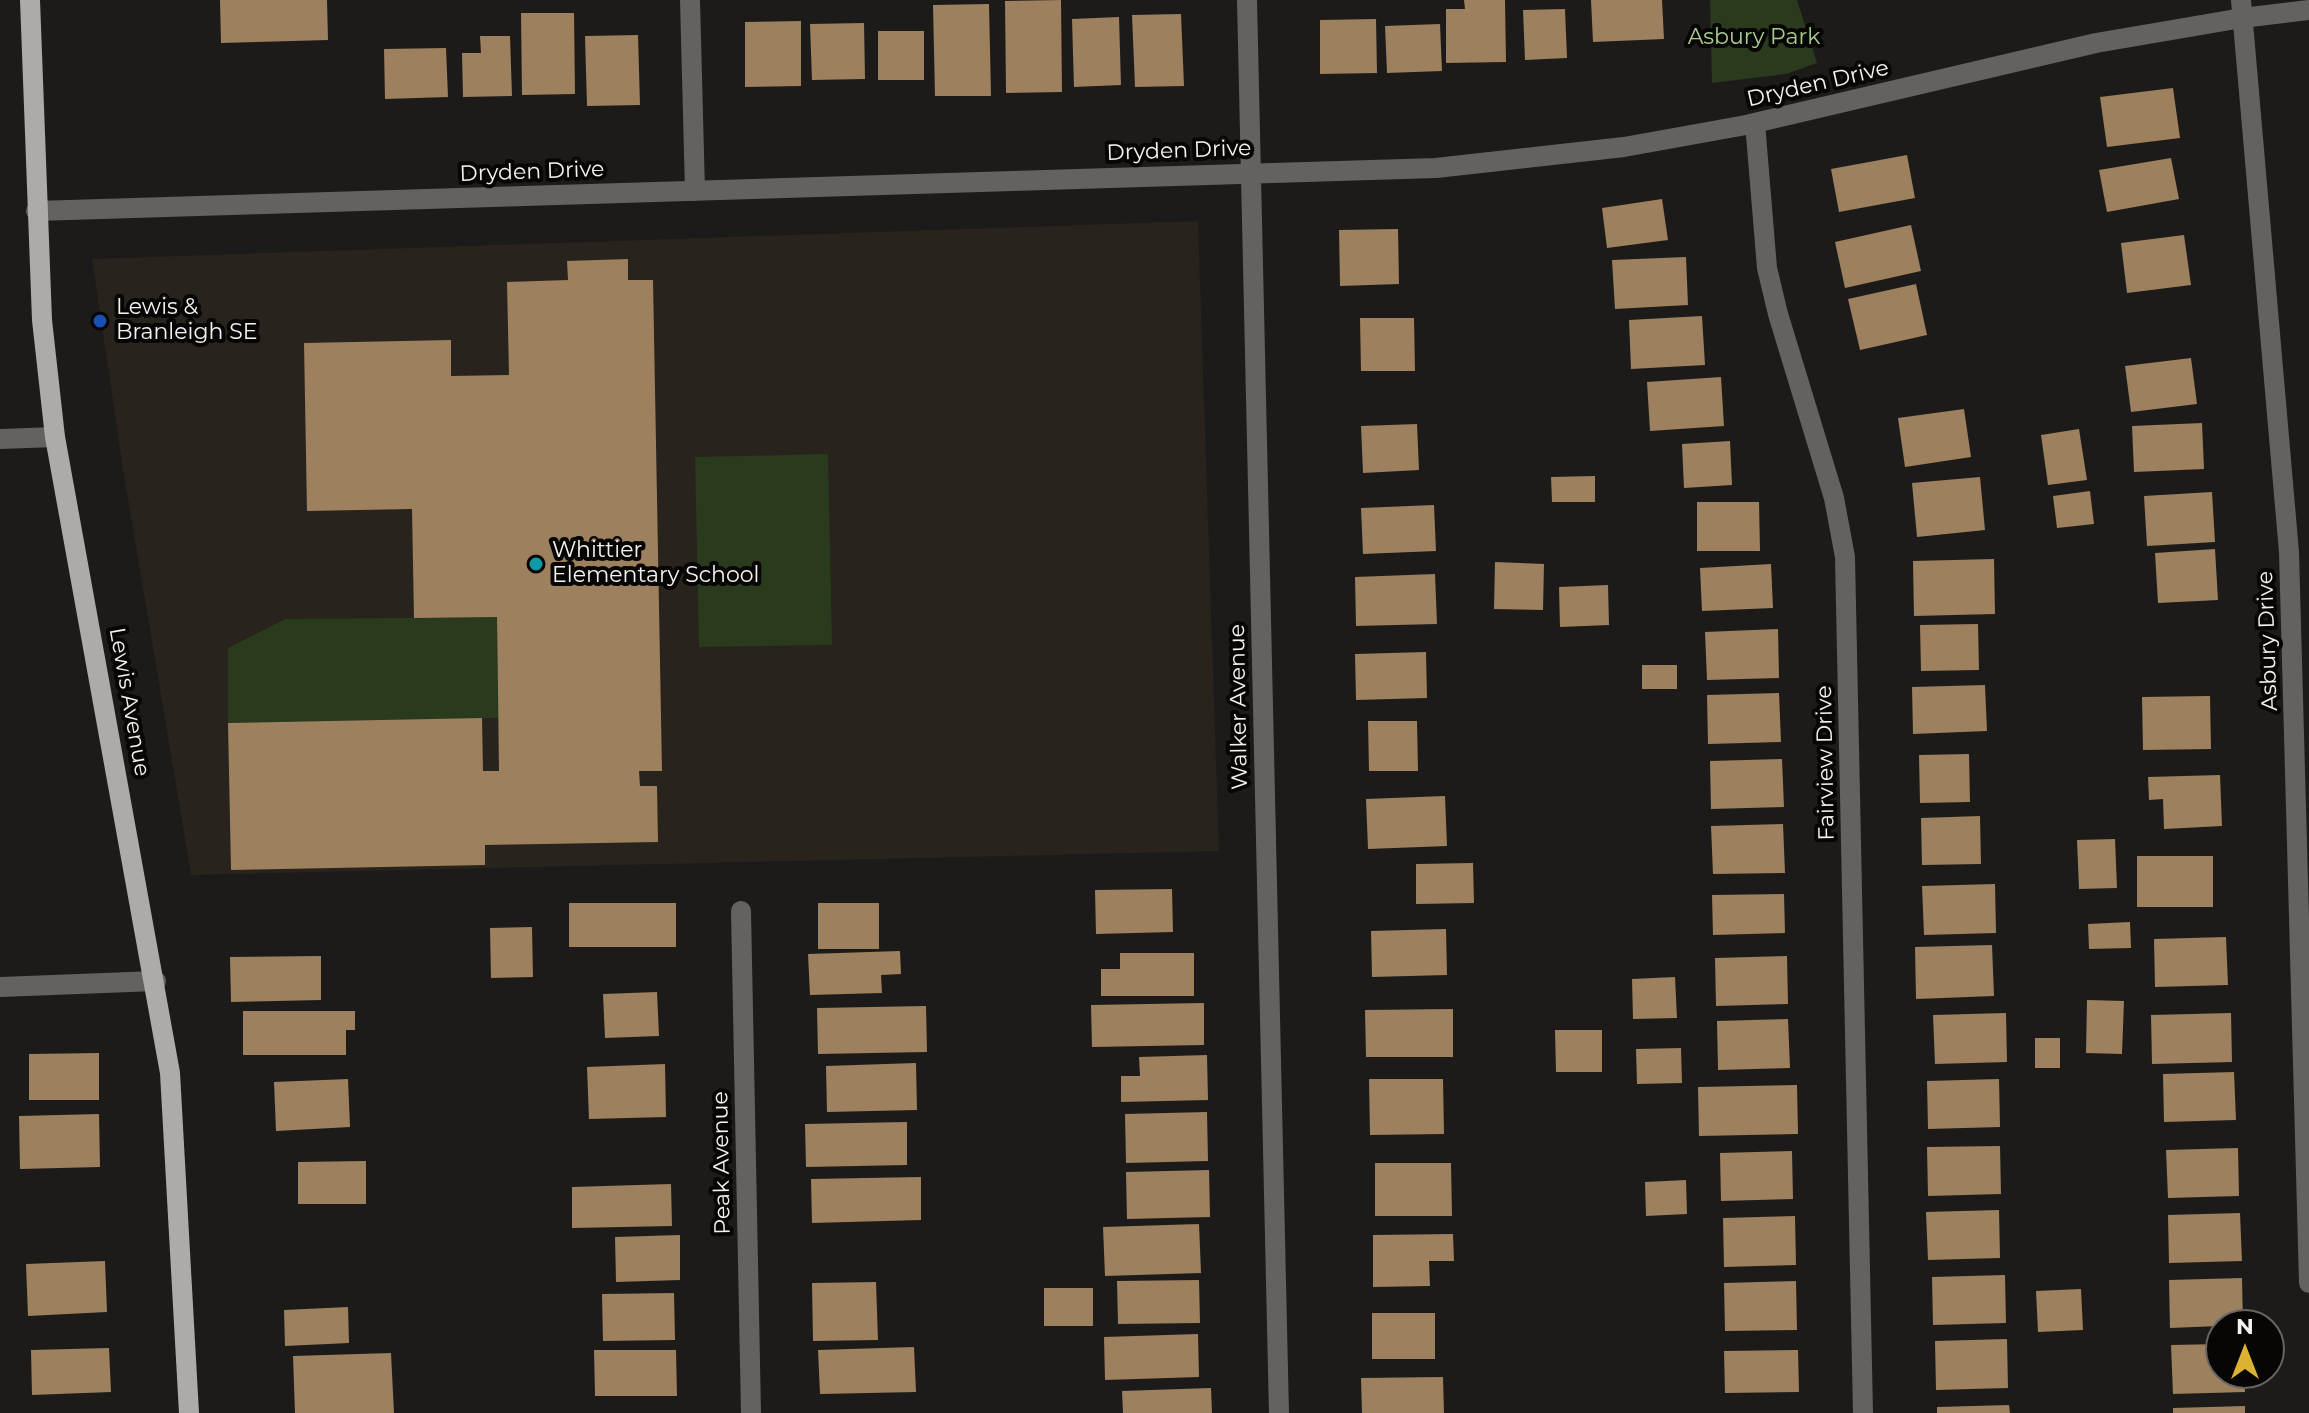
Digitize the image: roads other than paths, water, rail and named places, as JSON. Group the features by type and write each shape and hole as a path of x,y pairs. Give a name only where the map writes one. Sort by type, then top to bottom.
{"main road":[{"name":"Lewis Avenue","path":"30,0 42,320 55,437 156,981 170,1073 189,1413"}],"street":[{"path":"690,0 695,191"},
{"name":"Walker Avenue","path":"1247,0 1279,1413"},
{"name":"Dryden Drive","path":"36,211 1436,168 1624,147 1755,123 2241,9 2309,10"},
{"name":"Asbury Drive","path":"2241,9 2289,552 2309,1283"},
{"name":"Fairview Drive","path":"1755,123 1767,268 1834,498 1845,557 1863,1413"},
{"path":"0,439 55,437"},
{"name":"Peak Avenue","path":"741,911 751,1413"},
{"path":"0,987 156,981"}],"place":[{"name":"Lewis & Branleigh SE","path":"100,321"},
{"name":"Whittier Elementary School","path":"536,564"}],"park label":[{"name":"Asbury Park","path":"1754,38"}]}
